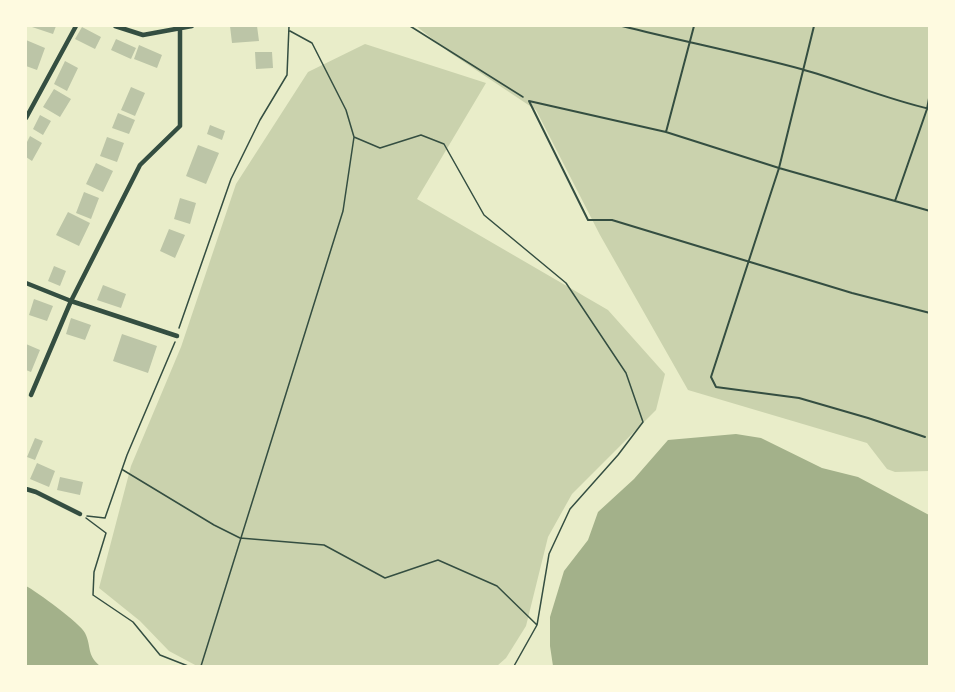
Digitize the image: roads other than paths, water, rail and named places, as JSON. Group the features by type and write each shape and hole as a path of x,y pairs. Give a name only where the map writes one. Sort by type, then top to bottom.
{"street":[{"path":"26,118 76,26"},
{"path":"115,26 143,35 192,26"},
{"path":"31,394 71,302 140,165 180,126 181,27"},
{"path":"26,283 71,302 177,336"},
{"path":"26,489 80,514"}],"lane":[{"path":"622,26 803,70 928,109"},
{"path":"666,132 694,26"},
{"path":"814,26 779,168 711,377 716,387 799,398 925,437"},
{"path":"896,201 928,109 930,93"},
{"path":"930,211 779,168 666,132 529,101 588,220 612,220 852,293 930,313"}]}
